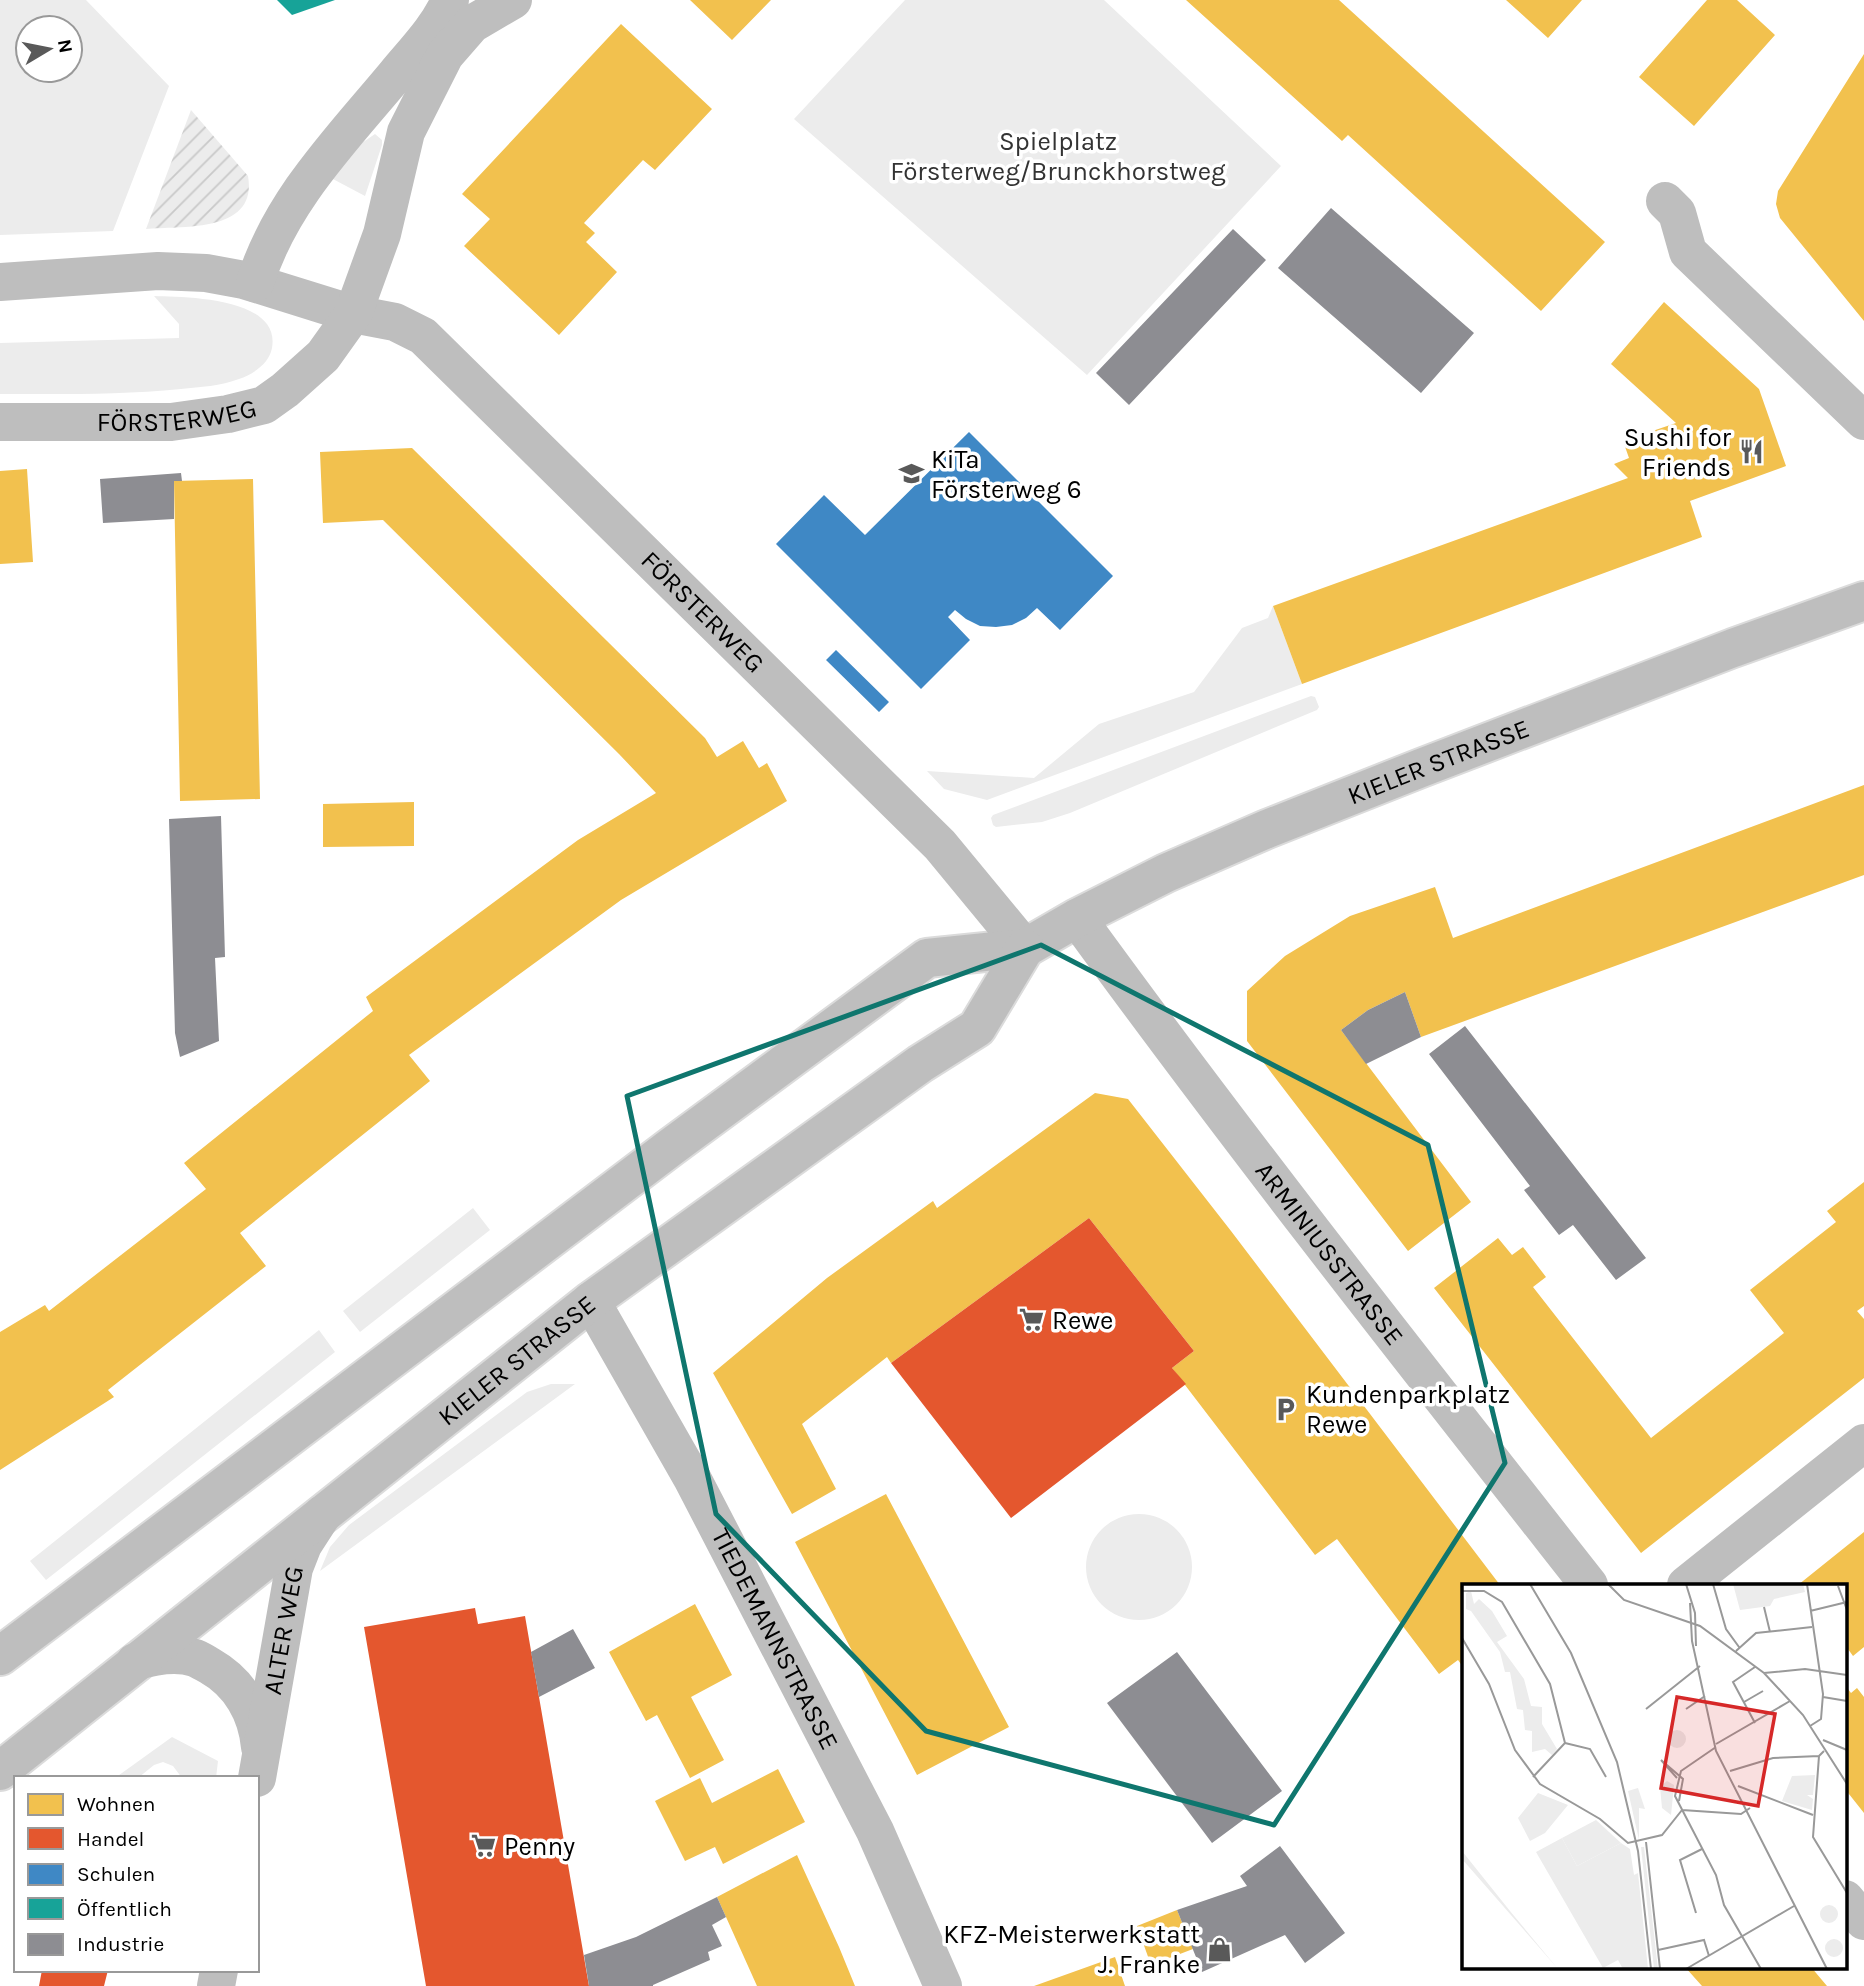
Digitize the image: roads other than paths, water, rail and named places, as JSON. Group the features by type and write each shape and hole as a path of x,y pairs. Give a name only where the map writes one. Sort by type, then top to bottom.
{"street":[{"path":"256,283 274,236 296,198 429,34 450,0"},
{"name":"FÖRSTERWEG","path":"0,422 171,422 228,414 264,405 285,390 323,356 353,314 382,234 406,132 445,54 472,24 513,0"},
{"path":"1665,201 1677,213 1688,253 1864,421"},
{"name":"FÖRSTERWEG","path":"0,282 158,271 206,274 256,283 353,314 395,322 423,336 940,845 1025,948"},
{"name":"KIELER STRASSE","path":"0,1656 671,1147 927,958 1025,948 1166,873 1267,829 1434,762 1864,601"},
{"name":"ARMINIUSSTRASSE","path":"1077,918 1148,1017 1588,1584"},
{"name":"KIELER STRASSE","path":"0,1771 591,1301 920,1064 978,1028 1025,948"},
{"name":"TIEDEMANNSTRASSE","path":"591,1301 692,1478 875,1831 943,1986"},
{"path":"1687,1584 1864,1443"},
{"name":"ALTER WEG","path":"259,1767 295,1568 303,1545 326,1510"},
{"name":"ALTER WEG","path":"135,1662 155,1656 197,1658 231,1680 244,1697 253,1716 259,1736 259,1767"},
{"path":"1846,1900 1864,1921"}],"place":[{"name":"Sushi for Friends","path":"1751,452"},
{"name":"KiTa Försterweg 6","path":"911,474"},
{"name":"Rewe","path":"1032,1320"},
{"name":"Kundenparkplatz Rewe","path":"1286,1409"},
{"name":"Penny","path":"484,1846"},
{"name":"KFZ-Meisterwerkstatt J. Franke","path":"1220,1949"}],"park label":[{"name":"Spielplatz Försterweg/Brunckhorstweg","path":"1058,156"}]}
